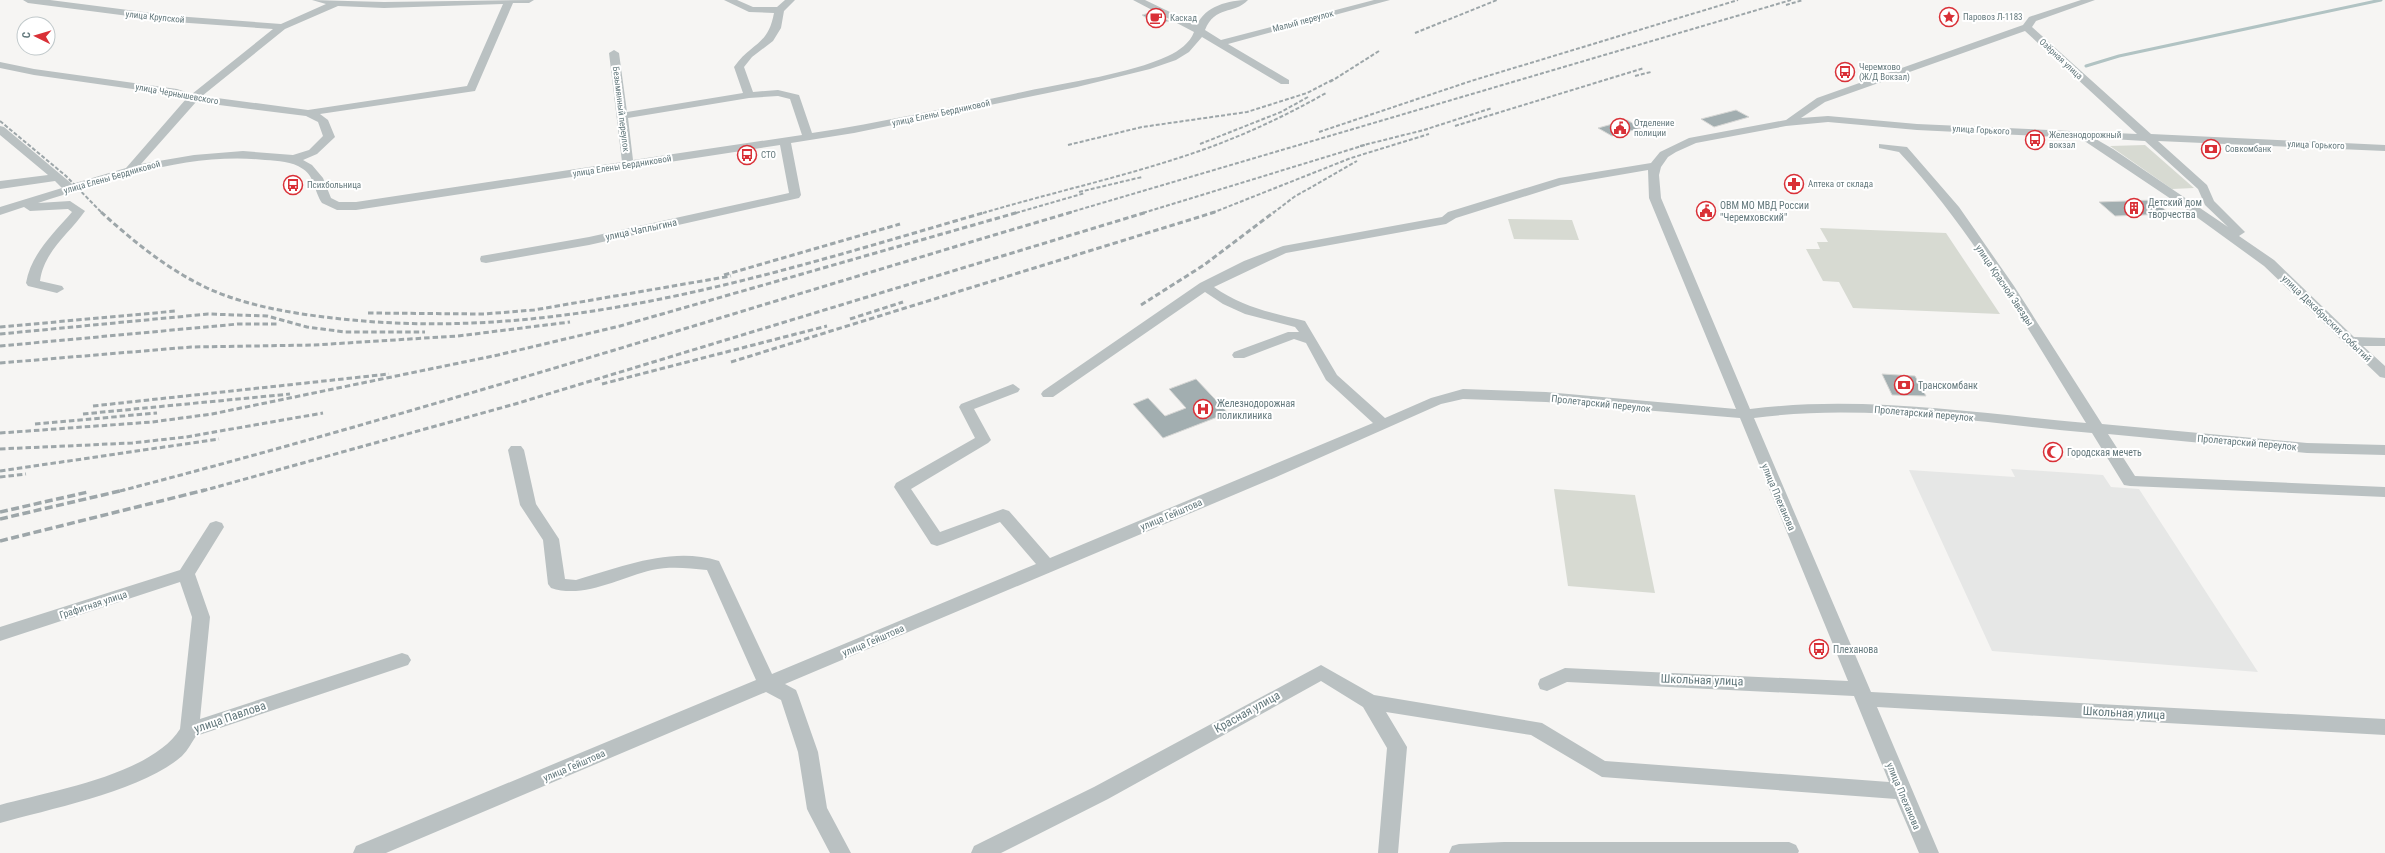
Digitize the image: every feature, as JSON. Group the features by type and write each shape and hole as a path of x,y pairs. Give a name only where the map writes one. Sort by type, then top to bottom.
{"street":[{"name":"улица Крупской","path":"28,0 175,19 282,28"},
{"path":"317,0 337,3 384,5 509,2 528,0"},
{"path":"729,0 764,17 776,28"},
{"path":"749,95 739,67 748,55 770,39 776,28 779,10 790,0"},
{"path":"1138,0 1200,31 1285,82"},
{"name":"улица Елены Бердниковой","path":"2,210 130,170 194,158 236,155 271,155 294,159 308,167 319,180 326,200 337,206 350,206 383,204 785,141 926,117 1146,67 1185,50 1196,39 1212,12 1243,0"},
{"name":"Малый переулок","path":"1220,43 1385,0"},
{"path":"1786,123 1822,100 2027,27 2032,19 2090,0"},
{"name":"улица Чернышевского","path":"0,65 34,72 177,92 193,98 308,113 471,90 509,2"},
{"path":"130,170 193,98 261,42 282,28 337,3"},
{"path":"752,10 779,10"},
{"name":"Озёрная улица","path":"2027,27 2147,138"},
{"name":"Безымянный переулок","path":"614,53 628,165"},
{"path":"622,116 749,95 778,93 795,96 808,137"},
{"name":"улица Чернышевского","path":"294,159 313,152 329,137 323,120 308,113"},
{"name":"улица Горького","path":"1654,166 1662,156 1675,147 1693,140 1786,123 1828,119 1917,127 2081,136 2385,148"},
{"path":"0,129 58,176 69,188"},
{"name":"улица Декабрьских Событий","path":"2081,136 2109,151 2184,202 2269,263"},
{"name":"улица Декабрьских Событий","path":"2147,138 2203,188 2209,202 2269,263 2385,374"},
{"name":"улица Чаплыгина","path":"486,259 589,241 795,196 785,141"},
{"name":"улица Красной Звезды","path":"1883,146 1903,149 1955,210 2007,286 2130,481 2385,492"},
{"path":"1048,394 1205,286 1283,250 1405,226 1446,220 1452,215 1558,182 1654,166"},
{"name":"улица Плеханова","path":"1654,166 1651,178 1655,198 1901,791 1929,853"},
{"path":"0,185 58,176"},
{"path":"2,210 70,205 79,211 51,245 34,272 33,283 57,289"},
{"path":"1205,286 1222,300 1245,311 1300,324 1311,340 1331,377 1382,423"},
{"path":"1239,355 1293,335 1311,340"},
{"path":"2350,341 2385,342"},
{"path":"1014,389 966,407 983,440 902,487 937,540 1003,515 1048,566"},
{"name":"Пролетарский переулок","path":"1463,394 1546,397 1667,409 1745,414 1792,408 1874,408 2307,448 2385,450"},
{"name":"улица Гейштова","path":"363,853 1268,474 1382,423 1436,401 1463,394"},
{"path":"516,450 528,505 551,539 557,584 576,586 653,564 681,561 713,565 767,684 788,695 808,752 817,809 841,853"},
{"path":"189,730 201,616 186,574 216,528"},
{"name":"Графитная улица","path":"0,634 186,574"},
{"name":"улица Павлова","path":"0,814 105,783 152,765 175,750 189,730 402,660"},
{"name":"Красная улица","path":"981,853 1101,792 1321,672 1370,702 1397,747 1388,853"},
{"name":"Школьная улица","path":"1547,684 1565,675 2385,727"},
{"path":"1370,702 1535,728 1602,769 1901,791"},
{"path":"1459,853 1789,851"}],"shaded area":[{"path":"2145,145 2194,188 2172,189 2110,146"},
{"path":"1508,219 1572,220 1579,240 1514,239"},
{"path":"1820,228 1946,233 2000,314 1853,308 1839,282 1823,281 1806,249 1820,249 1817,242 1828,242"},
{"path":"2011,469 2103,475 2111,487 2139,489 2258,672 1992,651 1909,470 2015,477"},
{"path":"1554,489 1635,495 1655,593 1568,586"}],"building":[{"name":"Каскад","path":"1153,12 1169,21 1156,24 1142,15"},
{"path":"1736,110 1749,117 1714,127 1701,119"},
{"name":"Отделение полиции","path":"1627,120 1641,128 1612,136 1598,128"},
{"name":"Детский дом творчества","path":"2153,200 2170,214 2115,216 2099,202"},
{"name":"Транскомбанк","path":"1882,374 1915,376 1926,396 1892,395"},
{"name":"Железнодорожная поликлиника","path":"1196,379 1228,413 1163,438 1133,404 1148,398 1165,416 1186,408 1169,389"}],"waterway":[{"path":"2086,66 2119,56 2381,0"}],"railway":[{"path":"1415,33 1497,0"},
{"path":"1319,132 1471,81 1738,0"},
{"path":"1068,213 1791,0"},
{"path":"1786,5 1803,0"},
{"path":"1330,82 1379,51"},
{"path":"1455,126 1644,68"},
{"path":"1635,76 1651,72"},
{"path":"1068,145 1142,127 1247,112 1307,93 1334,79"},
{"path":"983,213 1122,175 1205,149 1267,124 1326,93"},
{"path":"1200,144 1281,112 1308,97"},
{"path":"1424,130 1492,108"},
{"path":"0,121 66,176 101,212"},
{"path":"1424,130 1428,129"},
{"path":"1360,146 1424,130"},
{"path":"1213,213 1351,158 1429,134"},
{"path":"1143,213 1365,145"},
{"path":"1273,213 1294,197 1357,161"},
{"path":"1079,192 1142,177"},
{"path":"1016,213 1085,193"},
{"path":"101,212 138,244 164,263 192,280 223,295 256,305 307,315 342,319 425,324 507,321 588,312 668,297 748,279 828,258 986,212"},
{"path":"0,433 152,422 212,414 498,355 620,326 1019,212"},
{"path":"122,490 240,459 478,391 1072,212"},
{"path":"202,491 515,404 1147,212"},
{"path":"1141,305 1204,265 1274,212"},
{"path":"731,362 1213,213"},
{"path":"724,275 900,224"},
{"path":"368,313 484,314 534,310 731,276"},
{"path":"850,319 903,302"},
{"path":"0,327 176,311"},
{"path":"0,334 208,314 267,316 307,327 345,332 425,332"},
{"path":"0,363 191,347 314,345 458,336 570,322"},
{"path":"0,346 238,324 279,324"},
{"path":"602,384 827,326"},
{"path":"93,406 389,374"},
{"path":"83,414 290,394"},
{"path":"35,424 157,413"},
{"path":"0,449 132,443 186,437 323,413"},
{"path":"0,471 219,439"},
{"path":"0,477 26,474"},
{"path":"0,519 122,490"},
{"path":"0,541 205,490"},
{"path":"0,512 88,492"}],"place":[{"name":"Паровоз Л-1183","path":"1949,17"},
{"name":"Каскад","path":"1156,18"},
{"name":"Черемхово (Ж/Д Вокзал)","path":"1845,72"},
{"name":"Отделение полиции","path":"1620,128"},
{"name":"Железнодорожный вокзал","path":"2035,140"},
{"name":"Совкомбанк","path":"2211,149"},
{"name":"СТО","path":"747,155"},
{"name":"Аптека от склада","path":"1794,184"},
{"name":"Психбольница","path":"293,185"},
{"name":"Детский дом творчества","path":"2134,208"},
{"name":"ОВМ МО МВД России \"Черемховский\"","path":"1706,211"},
{"name":"Транскомбанк","path":"1904,385"},
{"name":"Железнодорожная поликлиника","path":"1203,409"},
{"name":"Городская мечеть","path":"2053,452"},
{"name":"Плеханова","path":"1819,649"}]}
